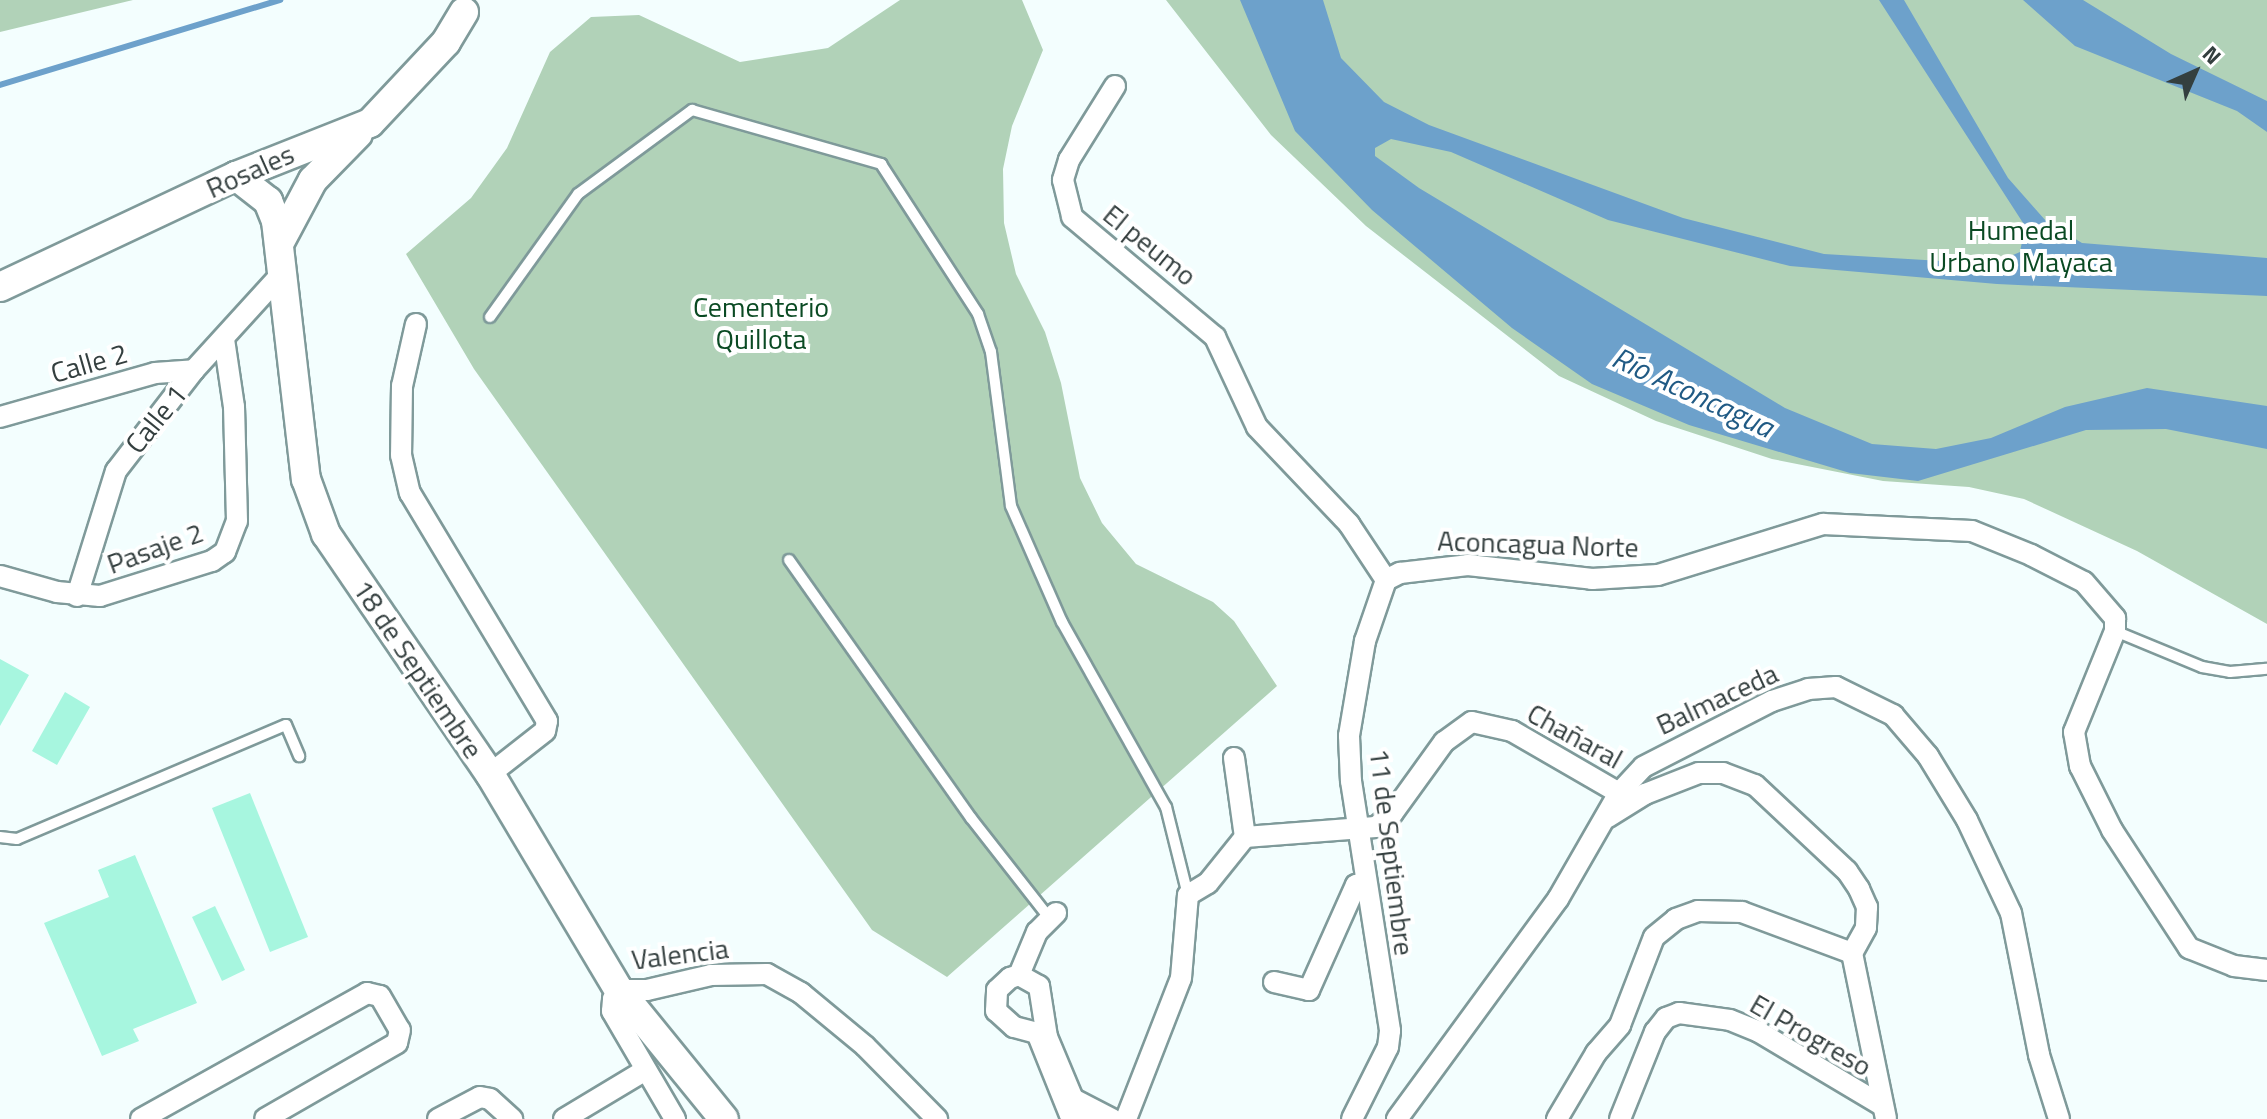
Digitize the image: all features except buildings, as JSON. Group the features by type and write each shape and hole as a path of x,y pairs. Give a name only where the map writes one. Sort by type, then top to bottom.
{"street":[{"name":"Rosales","path":"0,287 236,176 370,123 446,42 458,6"},
{"name":"El peumo","path":"1115,86 1069,160 1063,180 1072,217 1115,257 1201,322 1228,355 1257,427 1349,524 1386,580"},
{"path":"280,242 313,180 370,123"},
{"name":"18 de Septiembre","path":"236,176 268,201 280,242 306,479 326,534 490,774 619,990 724,1119"},
{"name":"Calle 1","path":"77,596 116,471 194,370 285,270"},
{"path":"416,324 402,386 401,455 410,493 547,721 545,731 490,774"},
{"name":"Pasaje 2","path":"0,576 77,596 124,592 212,561 232,544 237,521 234,407 224,339"},
{"name":"Calle 2","path":"0,417 155,373 194,370"},
{"name":"Aconcagua Norte","path":"1386,580 1400,573 1468,565 1592,579 1658,575 1823,524 1972,531 2084,582 2108,606 2115,631"},
{"name":"11 de Septiembre","path":"1352,1119 1388,1047 1390,1031 1366,882 1349,736 1365,641 1386,580"},
{"path":"2115,631 2074,732 2080,766 2112,830 2189,948 2234,966 2267,970"},
{"name":"Balmaceda","path":"1397,1119 1558,899 1619,793 1643,767 1808,689 1849,690 1893,715 1928,756 1967,820 2011,913 2039,1055 2059,1119"},
{"name":"Chañaral","path":"1361,830 1385,820 1444,742 1472,722 1512,731 1619,793"},
{"path":"1126,1119 1181,978 1188,895 1208,883 1245,837 1234,758"},
{"path":"1605,818 1645,794 1699,773 1723,773 1755,785 1859,889 1867,907 1866,928 1852,953"},
{"path":"1245,837 1361,830"},
{"path":"1274,982 1309,990 1356,885 1366,882"},
{"path":"1557,1119 1596,1053 1620,1025 1654,937 1676,919 1698,911 1742,912 1852,953 1861,977 1884,1113"},
{"path":"1053,916 1037,932 1019,975 997,990 996,1011 1014,1027 1037,1033 1070,1117 1092,1119"},
{"name":"Valencia","path":"675,1119 644,1071 612,1011 619,990 647,990 711,975 767,974 801,993 875,1054 937,1119"},
{"path":"1019,975 1039,986 1047,1037 1073,1099 1112,1119"},
{"path":"141,1119 367,993 380,996 400,1030 397,1043 265,1119"},
{"name":"El Progreso","path":"1620,1119 1655,1032 1666,1018 1679,1013 1730,1020 1759,1032 1884,1113"},
{"path":"564,1119 644,1071"},
{"path":"438,1119 480,1097 490,1099 512,1119"}],"lane":[{"path":"490,317 578,194 692,110 881,164 978,314 991,352 1011,506 1062,622 1166,807 1188,895"},
{"path":"789,560 971,818 1053,916"},
{"path":"2115,631 2202,667 2230,672 2267,669"},
{"path":"0,837 17,839 286,725 299,756"}],"green space":[{"path":"0,0 133,0 0,32"},
{"name":"Cementerio Quillota","path":"900,0 1022,0 1043,50 1012,126 1003,169 1004,223 1016,274 1045,332 1061,383 1080,478 1102,523 1136,564 1213,602 1234,621 1277,686 947,977 872,930 474,369 406,254 471,198 507,148 550,52 591,17 639,15 740,62 828,48"},
{"name":"Humedal Urbano Mayaca","path":"1166,0 2267,0 2267,624 2137,551 2024,499 1969,487 1883,481 1772,459 1656,421 1559,376 1366,226 1271,135"}],"water":[{"name":"Río Aconcagua","path":"1240,0 1323,0 1341,58 1384,102 1429,125 1683,218 1824,254 1992,264 2020,252 2025,226 1879,0 1904,0 2008,178 2046,221 2082,243 2267,258 2267,296 1997,284 1790,266 1608,220 1451,152 1391,139 1375,148 1375,156 1419,188 1785,408 1872,444 1936,449 1991,438 2065,407 2147,388 2267,406 2267,449 2166,429 2086,430 1918,481 1850,473 1689,425 1592,384 1512,328 1372,210 1295,131"},
{"path":"2023,0 2083,0 2171,54 2267,101 2267,132 2237,111 2075,46"}],"waterway":[{"path":"0,85 280,0"}]}
